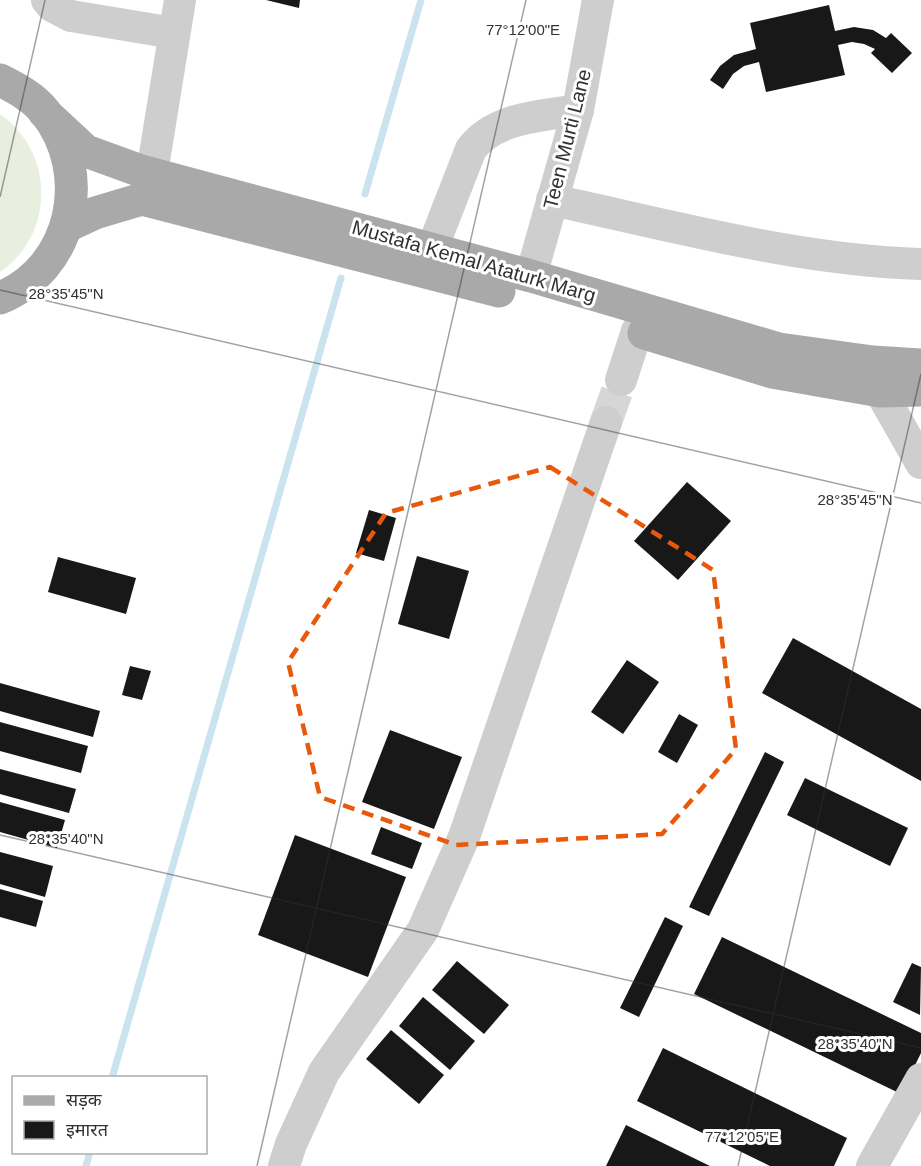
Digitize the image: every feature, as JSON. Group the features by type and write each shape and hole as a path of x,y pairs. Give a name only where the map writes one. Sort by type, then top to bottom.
{"main road":[{"path":"0,80 21,90 44,112 65,146 73,186 68,226 48,263 16,291 0,298"},
{"name":"Mustafa Kemal Ataturk Marg","path":"44,112 86,151 152,173 531,276 779,349 873,362 921,365"},
{"name":"Mustafa Kemal Ataturk Marg","path":"68,226 95,213 142,199 520,296 772,372 880,391 921,390"}],"street":[{"path":"47,0 52,6 72,16 174,33"},
{"path":"152,173 180,0"},
{"name":"Teen Murti Lane","path":"531,276 578,110 598,0"},
{"path":"432,249 471,149 478,140 513,122 578,110"},
{"path":"552,200 806,254 873,262 921,264"},
{"path":"621,380 637,331"},
{"path":"880,391 921,463"},
{"path":"284,1166 291,1144 324,1072 423,930 464,837 606,422"},
{"path":"872,1166 921,1080"}],"highlighted area":[{"path":"550,467 713,570 736,749 662,834 456,845 320,797 288,662 386,513"}],"green space":[{"path":"0,114 18,130 31,150 39,171 41,193 39,216 31,237 18,256 0,272"}],"building":[{"path":"266,0 300,0 299,8"},
{"path":"829,5 835,31 854,27 873,30 886,38 891,33 912,53 892,73 871,53 875,49 852,42 838,45 845,75 766,92 759,62 744,66 733,74 723,89 710,80 720,66 734,55 756,49 750,23"},
{"path":"687,482 731,521 678,580 634,541"},
{"path":"369,510 396,518 384,561 356,553"},
{"path":"417,556 469,571 449,639 398,624"},
{"path":"58,557 136,578 126,614 48,592"},
{"path":"793,638 921,709 921,781 762,693"},
{"path":"627,660 659,682 623,734 591,712"},
{"path":"130,666 151,671 142,700 122,695"},
{"path":"0,683 100,711 93,737 0,711"},
{"path":"679,714 698,725 677,763 658,752"},
{"path":"0,722 88,746 81,773 0,751"},
{"path":"390,730 462,757 434,829 362,802"},
{"path":"765,752 784,762 709,916 689,907"},
{"path":"0,769 76,789 69,813 0,794"},
{"path":"805,778 908,828 890,866 787,815"},
{"path":"0,802 65,820 57,848 0,832"},
{"path":"381,827 422,843 412,869 371,854"},
{"path":"295,835 406,877 368,977 258,935"},
{"path":"0,852 53,866 45,897 0,884"},
{"path":"0,889 43,901 36,927 0,917"},
{"path":"665,917 683,926 639,1017 620,1008"},
{"path":"722,937 921,1033 921,1053 901,1094 694,994"},
{"path":"457,961 509,1005 484,1034 432,990"},
{"path":"912,963 921,967 920,1015 893,1002"},
{"path":"423,997 475,1041 450,1070 399,1026"},
{"path":"391,1030 444,1075 419,1104 366,1059"},
{"path":"663,1048 847,1138 834,1166 770,1166 637,1101"},
{"path":"626,1125 710,1166 606,1166"}],"waterway":[{"path":"365,194 421,0"},
{"path":"113,1076 341,278"},
{"path":"86,1166 89,1154"}],"tunnel":[{"path":"606,422 621,380"}]}
